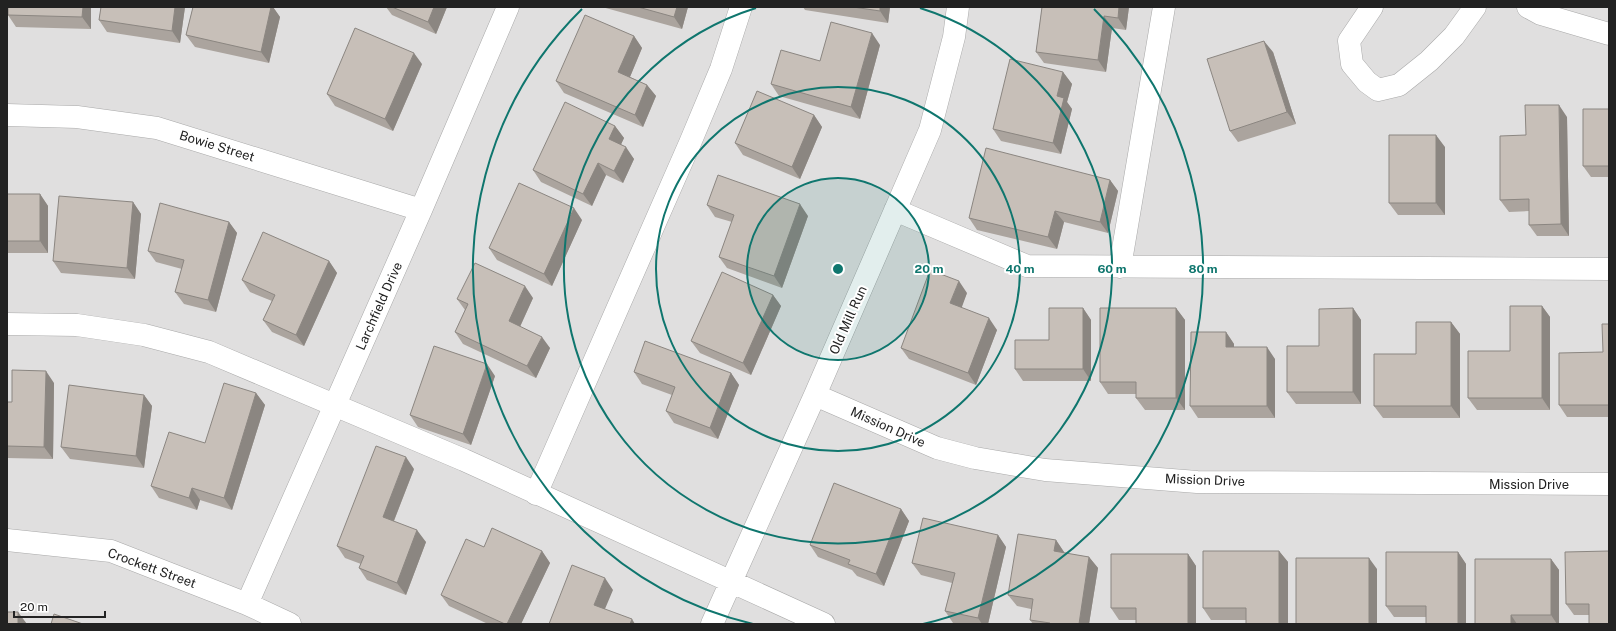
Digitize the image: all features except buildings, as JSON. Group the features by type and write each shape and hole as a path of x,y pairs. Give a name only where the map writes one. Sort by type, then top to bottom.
{"street":[{"name":"Larchfield Drive","path":"247,604 421,210 508,7"},
{"path":"536,494 721,70 741,7"},
{"name":"Old Mill Run","path":"712,624 815,395 930,130 954,37 958,7"},
{"path":"1120,267 1164,7"},
{"path":"1372,7 1349,41 1352,64 1367,82 1378,90 1399,85 1429,61 1454,36 1475,7"},
{"path":"1528,7 1541,14 1609,34"},
{"name":"Bowie Street","path":"7,115 76,117 157,128 421,210"},
{"path":"895,210 1027,266 1609,268"},
{"path":"7,324 77,325 144,335 209,352 464,460 730,583 824,624"},
{"name":"Mission Drive","path":"815,395 937,448 975,458 1045,470 1197,482 1609,484"},
{"name":"Crockett Street","path":"7,540 111,551 247,604 290,624"}],"shaded area":[{"path":"7,7 1609,7 1609,624 7,624"}]}
